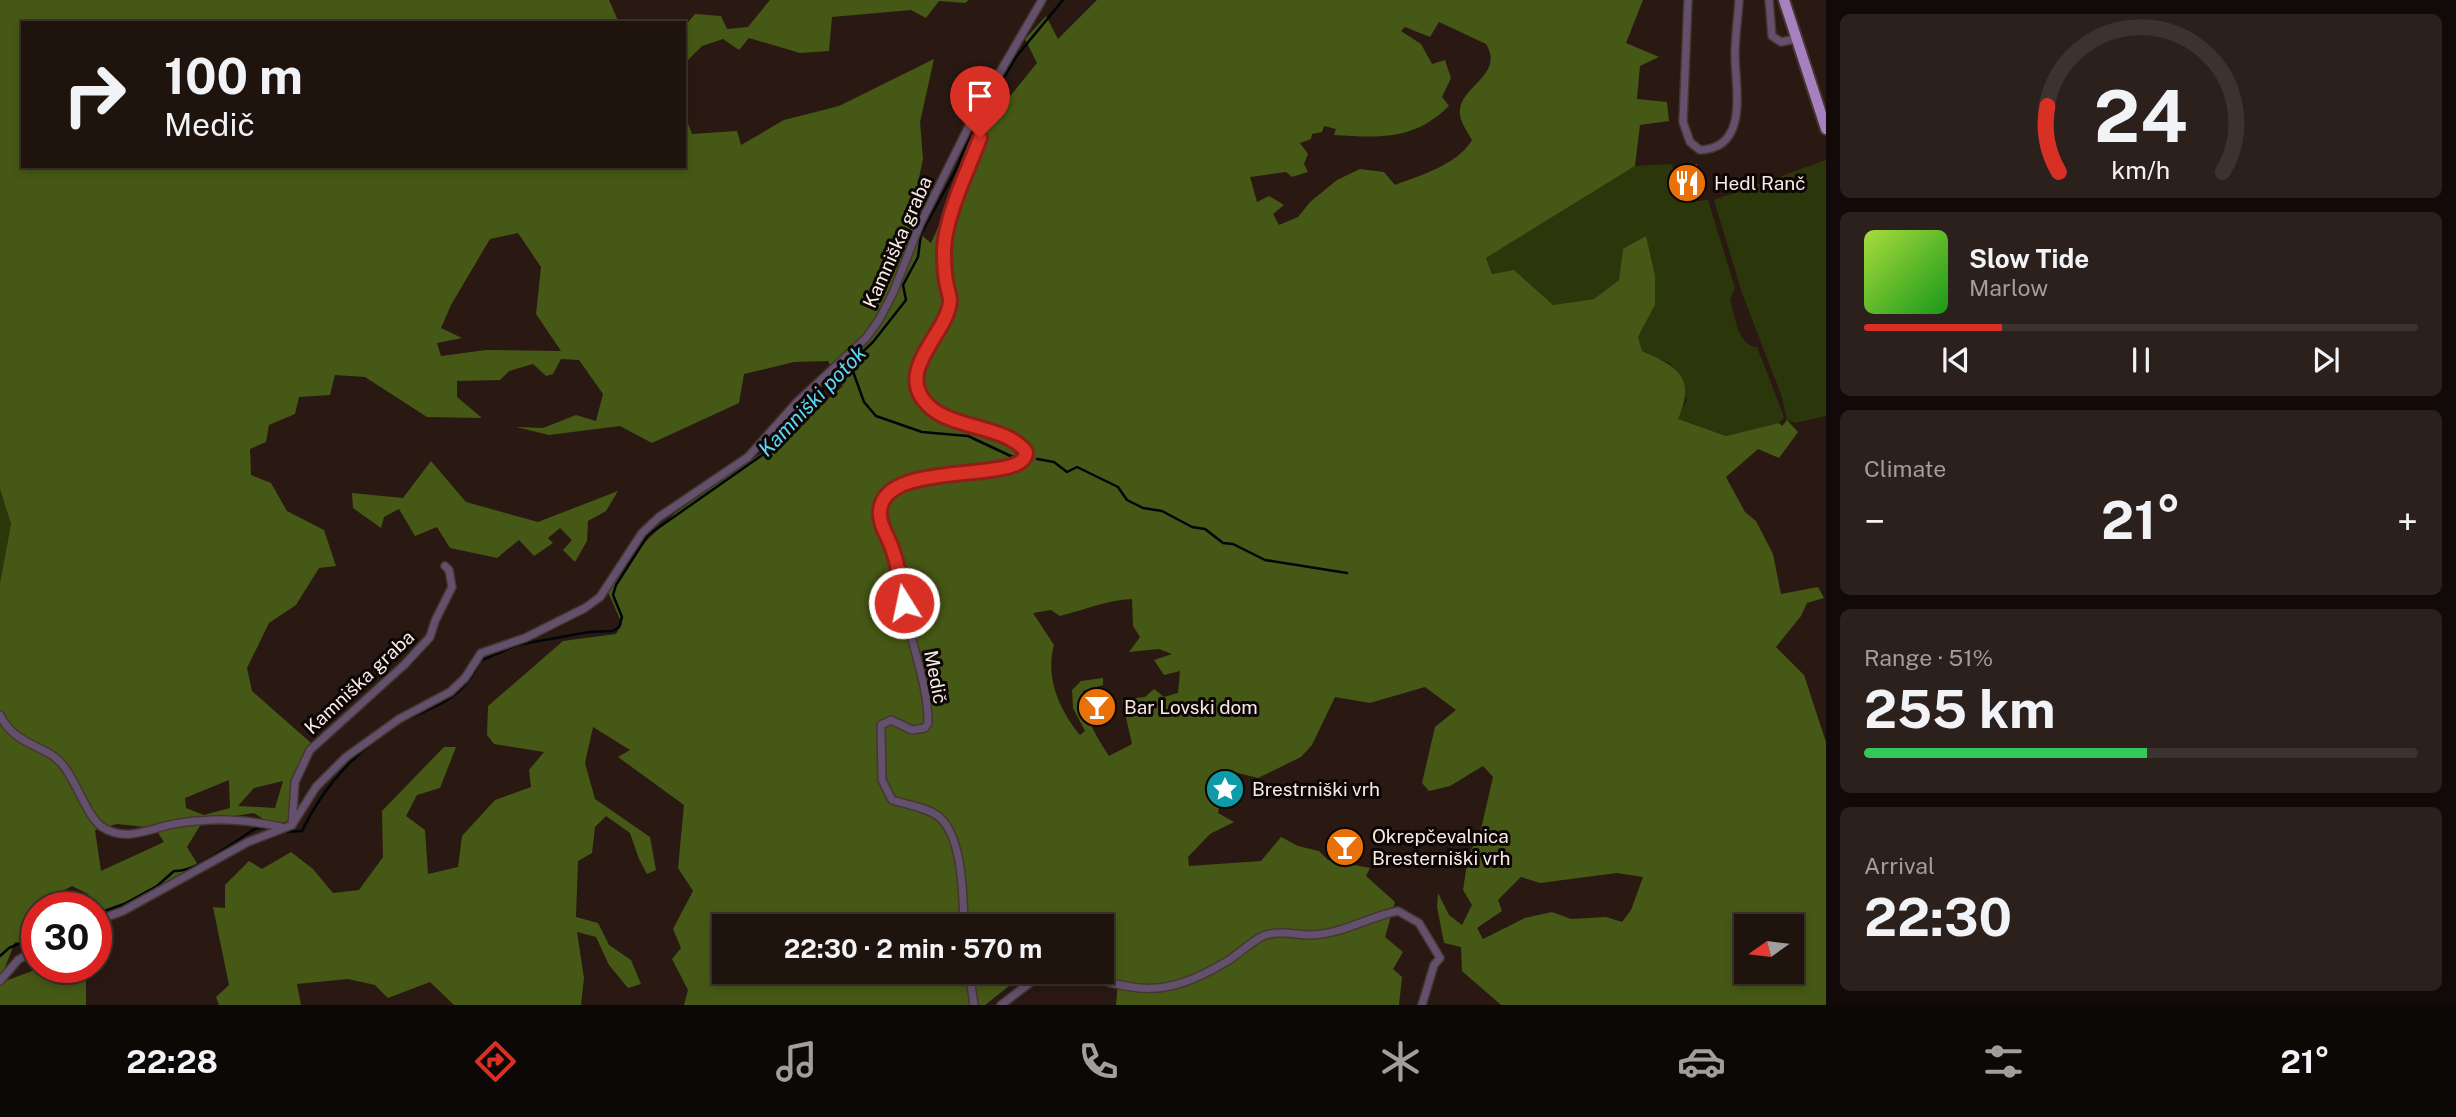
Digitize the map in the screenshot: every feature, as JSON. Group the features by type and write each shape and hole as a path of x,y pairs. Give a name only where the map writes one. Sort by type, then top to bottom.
{"main road":[{"path":"1784,0 1826,129"}],"street":[{"name":"Kamniška graba","path":"112,915 134,906 248,842 270,836 284,827 316,787 346,757 399,719 450,692 464,678 481,653 525,638 585,608 600,597 642,533 659,517 748,457 796,403 866,338 893,293 920,224 1042,0"},
{"path":"1688,0 1683,122 1690,142 1700,150 1722,142 1731,133 1737,118 1735,54 1739,0"},
{"path":"1769,0 1772,36 1781,42 1795,39"},
{"name":"Medič","path":"963,914 959,865 954,840 947,826 937,815 892,800 882,780 881,725 891,720 912,730 920,730 928,723 928,714 923,675 908,622 897,564 880,514 885,495 899,485 951,474 1010,467 1021,464 1026,457 1026,452 1016,443 945,416 930,407 921,396 917,377 926,346 947,314 950,299 946,285 945,235 980,138 975,126"},
{"name":"Kamniška graba","path":"284,827 295,782 310,750 430,638 435,621 452,587 449,570 444,566"},
{"path":"0,715 5,724 27,744 61,762 100,826 119,835 141,834 178,823 212,820 244,820 284,827"},
{"path":"1114,983 1150,990 1168,988 1205,974 1261,937 1273,933 1313,935 1339,932 1378,915 1398,911 1419,923 1440,958 1434,965 1422,1005"},
{"path":"0,981 21,958"},
{"path":"971,984 974,1005"},
{"path":"1000,1005 1030,984"}],"green space":[{"path":"0,0 609,0 618,21 21,21 21,168 686,168 686,118 692,134 737,131 741,145 784,120 839,106 934,59 920,122 923,159 909,225 931,243 956,187 998,111 1037,63 1025,39 1046,16 1058,39 1097,0 1643,0 1626,43 1659,57 1640,66 1637,99 1667,102 1669,121 1640,125 1635,166 1486,258 1492,274 1514,270 1553,305 1594,299 1619,280 1623,249 1646,236 1655,276 1655,305 1638,337 1642,351 1666,363 1681,376 1685,393 1678,419 1726,436 1779,423 1782,426 1787,420 1798,432 1779,458 1758,449 1726,477 1745,512 1756,521 1773,554 1781,594 1818,587 1824,598 1807,603 1801,616 1776,647 1804,675 1826,742 1826,1005 1501,1005 1462,971 1461,947 1444,943 1437,907 1438,893 1449,915 1462,925 1472,905 1463,890 1468,857 1481,829 1493,777 1483,766 1450,786 1429,791 1422,783 1435,727 1456,710 1425,687 1370,703 1335,697 1312,745 1301,757 1258,778 1238,773 1220,802 1218,813 1234,822 1210,834 1188,857 1189,866 1261,861 1281,837 1298,846 1319,851 1328,860 1370,868 1366,876 1395,902 1385,937 1403,952 1393,969 1402,977 1399,1005 1116,1005 1118,981 1114,976 1114,914 712,914 712,984 1012,984 985,1005 684,1005 688,990 672,959 681,948 673,929 693,891 678,868 684,805 618,757 630,750 593,727 585,763 595,799 650,837 656,870 647,874 630,833 606,816 595,827 592,853 578,861 576,917 598,923 609,945 631,960 641,984 628,988 609,965 596,937 577,932 584,978 581,1005 454,1005 430,982 388,998 375,985 348,979 297,984 301,1005 219,1005 216,997 229,985 213,907 225,908 225,885 249,861 262,869 291,852 313,869 333,893 359,890 383,857 382,811 444,747 456,747 440,788 417,795 406,816 425,830 428,874 458,867 462,836 495,800 531,787 529,770 544,752 494,744 487,735 488,706 563,641 616,634 622,624 608,592 644,543 675,513 776,443 843,386 828,361 794,362 744,374 739,403 652,443 620,426 549,435 516,427 543,428 576,415 596,421 603,394 579,360 561,359 553,374 546,376 533,364 509,371 500,380 457,381 457,397 482,418 427,417 365,377 335,375 330,395 299,397 295,414 269,425 266,442 250,449 251,475 271,483 287,511 324,530 336,566 319,568 296,605 269,623 247,668 252,691 311,743 294,773 297,801 289,821 272,825 254,813 203,821 187,847 198,865 140,899 112,909 112,892 84,892 72,886 61,892 21,892 21,943 15,942 0,980 0,583 11,524 0,489","holes":["1439,22 1486,44 1490,55 1490,65 1486,73 1461,105 1460,115 1472,140 1465,149 1448,163 1395,185 1384,172 1360,169 1337,180 1310,202 1298,217 1279,225 1273,214 1284,205 1269,196 1257,202 1250,177 1286,172 1292,177 1308,172 1304,164 1308,154 1300,143 1311,139 1312,134 1322,132 1324,126 1336,129 1334,135 1367,137 1396,134 1423,125 1449,106 1442,97 1451,78 1445,60 1432,64 1421,44 1401,31 1405,27 1430,37","518,233 541,267 536,314 561,351 486,350 441,356 437,343 462,338 441,328 451,305 490,239","1132,599 1133,626 1140,637 1129,652 1159,649 1172,654 1154,660 1164,675 1180,671 1178,693 1164,697 1154,689 1145,697 1122,700 1132,744 1109,756 1088,717 1083,691 1103,685 1103,678 1081,681 1072,690 1073,708 1085,731 1080,735 1066,715 1056,693 1051,669 1054,645 1033,613 1051,610 1060,616 1114,601","229,780 230,808 204,815 186,808 185,798","283,781 275,808 238,806 254,788","117,824 155,828 164,842 101,871 95,830","1617,873 1643,877 1631,910 1622,922 1606,917 1571,919 1552,912 1525,918 1483,939 1477,928 1502,911 1498,900 1521,877 1540,883"]},
{"path":"770,0 969,0 965,3 939,1 926,18 911,10 832,17 829,51 800,53 749,38 739,50 723,39 702,46 686,62 686,25 695,14 721,16 727,29 748,27"},
{"path":"1826,160 1826,416 1795,423 1787,420 1782,397 1742,293 1714,200"},
{"path":"1672,164 1681,197 1686,202 1708,200 1735,288 1730,300 1736,321 1745,342 1757,347 1784,417 1779,423 1726,436 1677,419 1687,400 1671,364 1642,351 1638,337 1655,305 1623,249 1619,280 1594,299 1552,305 1514,270 1492,274 1486,258 1635,166"},
{"path":"431,461 466,502 538,522 618,491 606,511 588,521 587,541 575,562 563,550 572,540 560,528 548,538 553,543 534,556 519,540 497,558 450,548 437,527 415,536 399,509 384,517 381,528 353,508 352,493 403,498"},
{"path":"0,489 11,524 0,583"},
{"path":"21,975 21,983 86,983 86,1005 0,1005 0,983"}],"building":[{"name":"Hedl Ranč","path":"1696,165 1699,175 1693,177 1696,189 1682,190 1676,171"}],"waterway":[{"name":"Kamniški potok","path":"397,724 455,694 473,675 480,661 517,645 589,632 613,631 619,627 622,617 613,595 616,585 648,535 765,453 780,430 873,342 906,300 903,285 918,257 921,234 957,168 966,144 1016,57 1063,0"},
{"path":"850,363 864,402 876,416 922,432 968,436 1015,458"},
{"path":"1037,459 1054,462 1067,472 1077,467 1118,487 1127,500 1143,508 1162,511 1192,527 1205,529 1223,543 1233,544 1265,560 1347,573"},
{"name":"Kamniški potok","path":"280,832 302,831 333,782 374,741"},
{"name":"Kamniški potok","path":"112,908 157,886 174,871 181,871 207,860 254,829 273,830"},
{"name":"Kamniški potok","path":"0,956 21,943"}],"place":[{"name":"Hedl Ranč","path":"1687,183"},
{"name":"Bar Lovski dom","path":"1097,707"},
{"name":"Brestrniški vrh","path":"1225,789"},
{"name":"Okrepčevalnica Bresterniški vrh","path":"1345,847"}],"route":[{"path":"904,603 897,564 880,521 880,508 885,495 895,486 903,484 951,474 1017,466 1026,457 1026,452 1016,443 945,416 930,407 921,396 918,385 917,377 926,346 947,314 950,299 946,285 945,235 980,138"}]}
